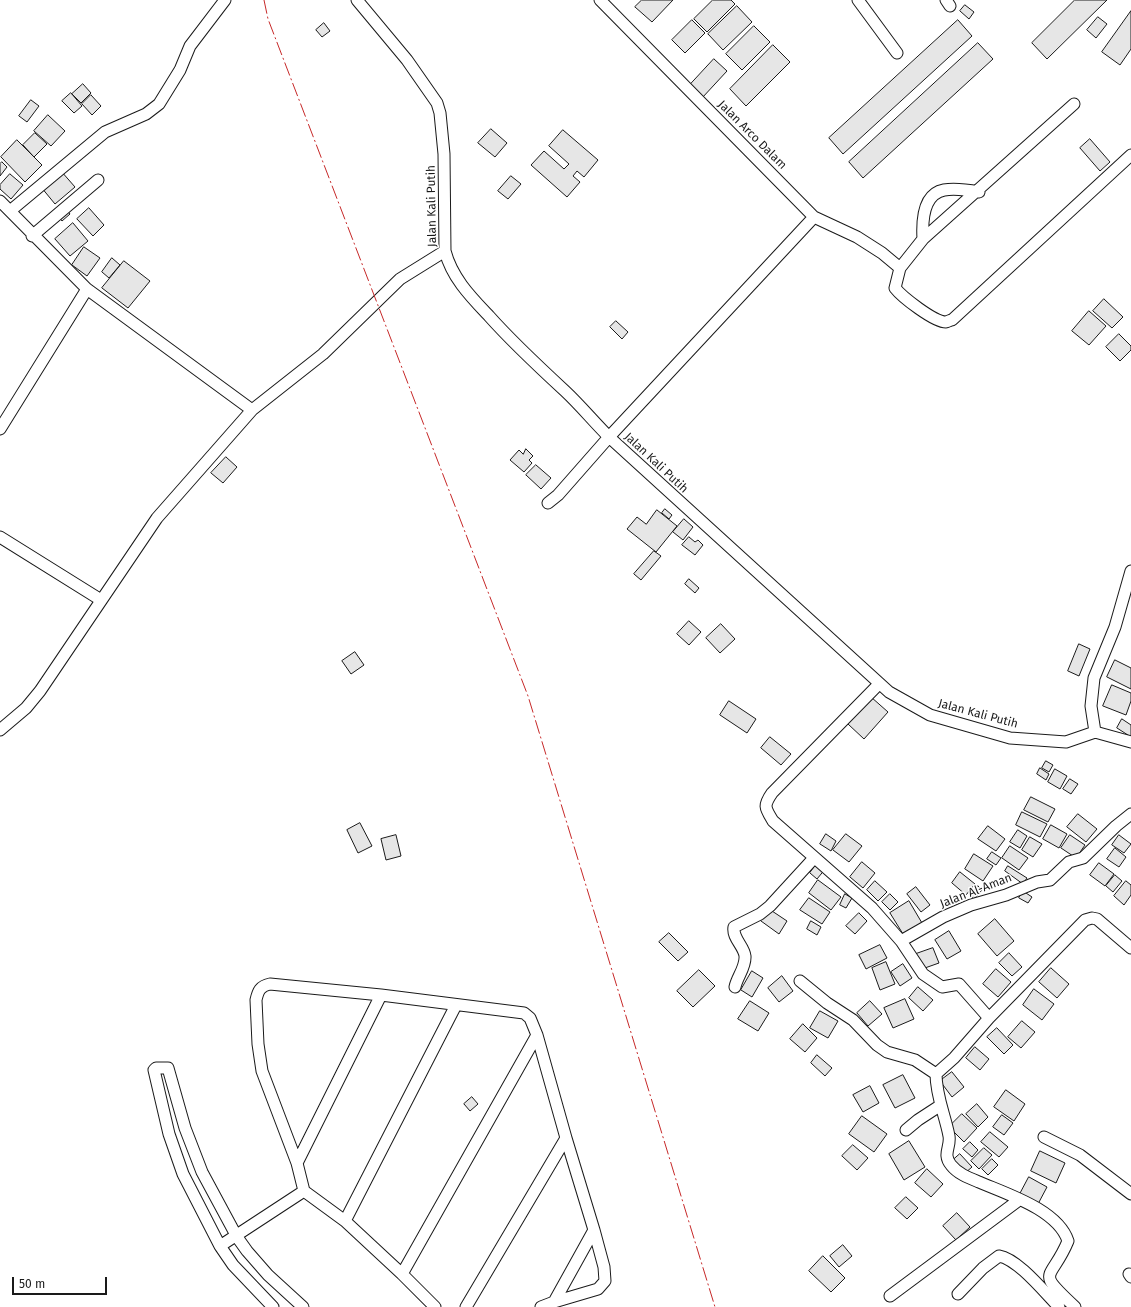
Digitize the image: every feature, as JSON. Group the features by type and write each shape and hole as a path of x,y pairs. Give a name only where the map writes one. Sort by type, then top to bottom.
{"street":[{"path":"10,211 105,132 146,114 159,104 180,70 190,46 225,0"},
{"name":"Jalan Kali Putih","path":"357,0 407,60 437,103 440,113 444,154 445,251 448,262 456,277 473,299 532,362 566,392 609,437 889,692 930,715 1010,738 1066,742 1095,732"},
{"name":"Jalan Arco Dalam","path":"600,0 814,216 857,237 882,253 900,268"},
{"path":"860,1 898,53"},
{"path":"1074,104 978,192 923,239 900,268 895,288 900,295 936,319 946,322 952,320 1131,155"},
{"path":"32,236 98,180"},
{"path":"923,239 922,226 925,210 930,199 943,190 978,192"},
{"path":"0,201 32,236 87,289 252,410"},
{"path":"548,503 575,476 609,437 814,216"},
{"path":"0,730 26,708 40,691 157,518 252,410 323,354 400,279 445,251"},
{"path":"0,429 87,289"},
{"path":"0,537 101,600"},
{"path":"1131,571 1115,627 1094,678 1091,706 1095,732 1131,742"},
{"path":"879,684 772,793 766,802 766,810 773,821 872,908 901,941 927,977 942,987 959,984 989,1018"},
{"name":"Jalan Al-Aman","path":"901,941 943,917 972,905 1006,895 1037,882 1050,880 1069,862 1083,858 1116,826 1131,814"},
{"path":"735,987 744,964 745,955 733,932 734,927 760,914 770,906 814,858"},
{"path":"1075,1307 1050,1284 1048,1278 1049,1273 1065,1250 1068,1241 1066,1234 1052,1219 1019,1200 962,1175 951,1165 946,1153 950,1138 936,1087 936,1074 954,1058 989,1018 1085,920 1092,918 1097,919 1131,948"},
{"path":"800,981 827,1003 853,1020 877,1045 887,1052 915,1060 936,1074"},
{"path":"435,1307 345,1221 304,1191 297,1163 262,1071 258,1044 256,1000 261,987 270,984 381,995 524,1013 530,1018 537,1035 594,1230 604,1267 605,1281 598,1289 541,1307"},
{"path":"297,1163 381,995"},
{"path":"345,1221 456,1005"},
{"path":"402,1274 537,1035"},
{"path":"273,1307 233,1265 220,1246 183,1174 169,1134 154,1070 156,1068 168,1068 185,1128 202,1172 237,1237 268,1275 303,1307"},
{"path":"906,1130 941,1105"},
{"path":"1044,1137 1080,1155 1131,1194"},
{"path":"466,1307 566,1138"},
{"path":"220,1246 237,1237 304,1191"},
{"path":"890,1296 1019,1200"},
{"path":"554,1302 594,1230"},
{"path":"958,1294 983,1268 999,1256 1006,1257 1022,1270 1059,1307"}],"building":[{"path":"642,0 673,0 652,22 635,7"},
{"path":"713,0 731,0 735,4 707,32 694,19"},
{"path":"1075,0 1107,0 1047,59 1032,43"},
{"path":"965,5 974,12 969,19 960,11"},
{"path":"737,6 752,22 723,50 708,34"},
{"path":"1131,11 1131,49 1120,65 1102,52"},
{"path":"1098,17 1107,24 1096,38 1087,30"},
{"path":"692,20 705,33 685,53 672,40"},
{"path":"958,20 972,36 843,154 829,138"},
{"path":"324,23 330,31 322,37 316,30"},
{"path":"754,26 770,42 742,70 726,54"},
{"path":"978,43 993,59 863,178 849,162"},
{"path":"773,45 790,62 746,106 730,89"},
{"path":"714,59 727,71 702,98 689,86"},
{"path":"83,84 91,93 81,103 72,94"},
{"path":"71,93 82,106 74,113 62,101"},
{"path":"91,95 101,106 92,115 82,104"},
{"path":"31,100 39,106 27,122 19,116"},
{"path":"48,115 65,131 51,146 34,131"},
{"path":"491,129 507,143 495,157 478,143"},
{"path":"563,130 598,160 584,177 577,171 573,176 580,182 567,197 531,165 544,151 564,169 569,164 549,146"},
{"path":"35,133 47,144 34,157 23,145"},
{"path":"1090,139 1110,162 1100,171 1080,148"},
{"path":"17,140 42,165 25,182 1,157"},
{"path":"2,162 7,167 0,176 0,164"},
{"path":"61,171 75,187 55,204 41,187"},
{"path":"10,174 23,185 11,199 0,189 0,185"},
{"path":"511,176 521,184 508,199 498,191"},
{"path":"89,208 104,225 93,236 77,219"},
{"path":"67,210 70,214 62,221 58,216"},
{"path":"73,223 88,241 70,256 55,239"},
{"path":"84,247 100,258 87,276 72,265"},
{"path":"112,258 120,265 109,278 102,272"},
{"path":"124,261 150,281 128,308 102,288"},
{"path":"1104,299 1123,317 1112,328 1093,311"},
{"path":"1089,311 1106,326 1089,345 1072,331"},
{"path":"616,321 628,332 622,339 610,327"},
{"path":"1119,334 1131,346 1131,350 1120,361 1106,347"},
{"path":"526,449 533,456 529,460 532,463 524,472 510,460 519,450 523,454"},
{"path":"226,457 237,467 223,483 211,473"},
{"path":"536,465 551,478 541,489 526,475"},
{"path":"665,509 672,515 669,519 662,513"},
{"path":"657,510 677,526 656,552 627,529 637,517 646,524"},
{"path":"684,519 693,527 683,540 673,532"},
{"path":"689,537 695,542 698,540 703,545 695,555 682,545"},
{"path":"654,551 661,556 641,580 634,574"},
{"path":"689,579 699,588 695,593 685,584"},
{"path":"689,621 701,632 689,645 677,634"},
{"path":"721,624 735,639 720,653 706,638"},
{"path":"1079,644 1090,649 1079,676 1068,671"},
{"path":"355,652 364,665 351,674 342,661"},
{"path":"1115,660 1131,668 1131,689 1107,677"},
{"path":"1112,685 1131,693 1131,701 1126,715 1103,706"},
{"path":"871,697 888,712 864,739 848,724"},
{"path":"729,701 756,719 747,733 720,715"},
{"path":"1122,719 1131,725 1131,737 1117,728"},
{"path":"770,737 791,754 781,765 761,748"},
{"path":"1046,761 1053,765 1049,772 1042,768"},
{"path":"1040,768 1049,774 1046,780 1037,774"},
{"path":"1055,769 1067,776 1060,789 1048,782"},
{"path":"1070,779 1078,784 1071,794 1063,789"},
{"path":"1031,797 1055,809 1048,822 1024,810"},
{"path":"1022,812 1047,824 1040,837 1016,825"},
{"path":"1078,814 1097,829 1086,842 1067,827"},
{"path":"360,823 372,846 358,853 347,830"},
{"path":"1051,825 1067,834 1059,848 1043,839"},
{"path":"988,826 1005,839 996,851 978,839"},
{"path":"1018,830 1027,836 1020,848 1010,842"},
{"path":"826,834 836,841 831,851 820,844"},
{"path":"846,834 862,846 849,862 833,850"},
{"path":"396,835 401,856 386,860 381,839"},
{"path":"1070,835 1085,845 1076,858 1061,848"},
{"path":"1119,835 1131,844 1124,853 1112,845"},
{"path":"1030,837 1042,844 1033,857 1022,850"},
{"path":"1010,846 1028,858 1019,870 1002,858"},
{"path":"1115,848 1126,857 1119,867 1107,859"},
{"path":"992,852 1001,858 996,865 987,859"},
{"path":"974,854 993,866 983,881 965,869"},
{"path":"818,862 826,868 817,879 810,873"},
{"path":"862,862 875,873 863,888 850,877"},
{"path":"1099,863 1114,874 1105,886 1090,875"},
{"path":"1008,866 1027,878 1023,884 1005,871"},
{"path":"960,872 975,884 966,895 952,883"},
{"path":"1115,875 1122,881 1113,892 1106,886"},
{"path":"818,880 841,897 831,910 809,893"},
{"path":"875,881 887,892 878,901 867,890"},
{"path":"1126,881 1131,885 1131,895 1124,905 1114,896"},
{"path":"978,886 982,890 974,899 970,895"},
{"path":"916,887 930,905 921,912 907,894"},
{"path":"1023,891 1032,897 1028,903 1019,898"},
{"path":"845,894 852,898 846,908 840,905"},
{"path":"890,894 898,902 890,910 882,902"},
{"path":"809,898 830,912 822,924 800,910"},
{"path":"909,901 922,923 903,934 890,913"},
{"path":"769,909 787,921 779,934 761,921"},
{"path":"859,913 867,921 855,934 846,926"},
{"path":"995,919 1014,941 997,956 978,934"},
{"path":"811,921 821,927 817,935 807,929"},
{"path":"949,931 961,951 947,959 935,940"},
{"path":"669,933 688,952 678,961 659,942"},
{"path":"880,945 887,958 866,969 859,955"},
{"path":"933,948 939,963 922,969 916,954"},
{"path":"1009,953 1022,967 1012,976 999,963"},
{"path":"886,962 895,984 880,990 872,968"},
{"path":"903,964 912,978 900,986 891,972"},
{"path":"1051,968 1069,984 1057,998 1039,982"},
{"path":"996,969 1011,982 998,997 983,984"},
{"path":"699,970 715,986 693,1007 677,991"},
{"path":"752,971 763,978 752,997 741,990"},
{"path":"782,976 793,991 779,1002 768,988"},
{"path":"918,987 933,1000 923,1011 909,998"},
{"path":"1034,989 1054,1004 1042,1020 1023,1005"},
{"path":"905,999 914,1019 893,1028 884,1008"},
{"path":"750,1001 769,1013 758,1031 738,1019"},
{"path":"870,1001 882,1014 868,1026 857,1013"},
{"path":"820,1011 838,1021 828,1038 810,1028"},
{"path":"1022,1021 1035,1032 1021,1048 1008,1037"},
{"path":"803,1024 817,1038 805,1052 790,1039"},
{"path":"997,1028 1013,1045 1004,1054 987,1037"},
{"path":"975,1047 989,1059 980,1070 966,1058"},
{"path":"817,1055 832,1068 825,1076 811,1063"},
{"path":"952,1072 964,1087 952,1097 940,1081"},
{"path":"903,1075 915,1098 895,1108 883,1085"},
{"path":"870,1086 879,1103 863,1112 853,1095"},
{"path":"1006,1090 1025,1104 1014,1121 994,1107"},
{"path":"472,1097 478,1104 470,1111 464,1104"},
{"path":"977,1104 988,1117 978,1127 966,1114"},
{"path":"962,1114 977,1128 964,1142 949,1127"},
{"path":"1002,1115 1013,1123 1004,1135 993,1127"},
{"path":"862,1116 887,1134 874,1152 849,1134"},
{"path":"990,1132 1008,1147 999,1157 981,1142"},
{"path":"909,1141 925,1167 904,1180 889,1154"},
{"path":"970,1142 978,1150 972,1157 963,1149"},
{"path":"853,1145 868,1158 857,1170 842,1156"},
{"path":"984,1148 992,1155 979,1169 971,1161"},
{"path":"1040,1151 1065,1163 1056,1183 1031,1171"},
{"path":"960,1154 972,1167 964,1174 952,1161"},
{"path":"992,1159 998,1165 988,1175 982,1169"},
{"path":"927,1169 943,1184 931,1197 915,1183"},
{"path":"1029,1177 1047,1187 1038,1204 1020,1194"},
{"path":"906,1197 918,1208 907,1219 895,1208"},
{"path":"957,1213 970,1227 956,1240 943,1226"},
{"path":"843,1245 852,1256 839,1267 830,1256"},
{"path":"823,1256 845,1278 831,1292 809,1271"}],"power":[{"path":"264,0 268,19 528,696 715,1307"}]}
